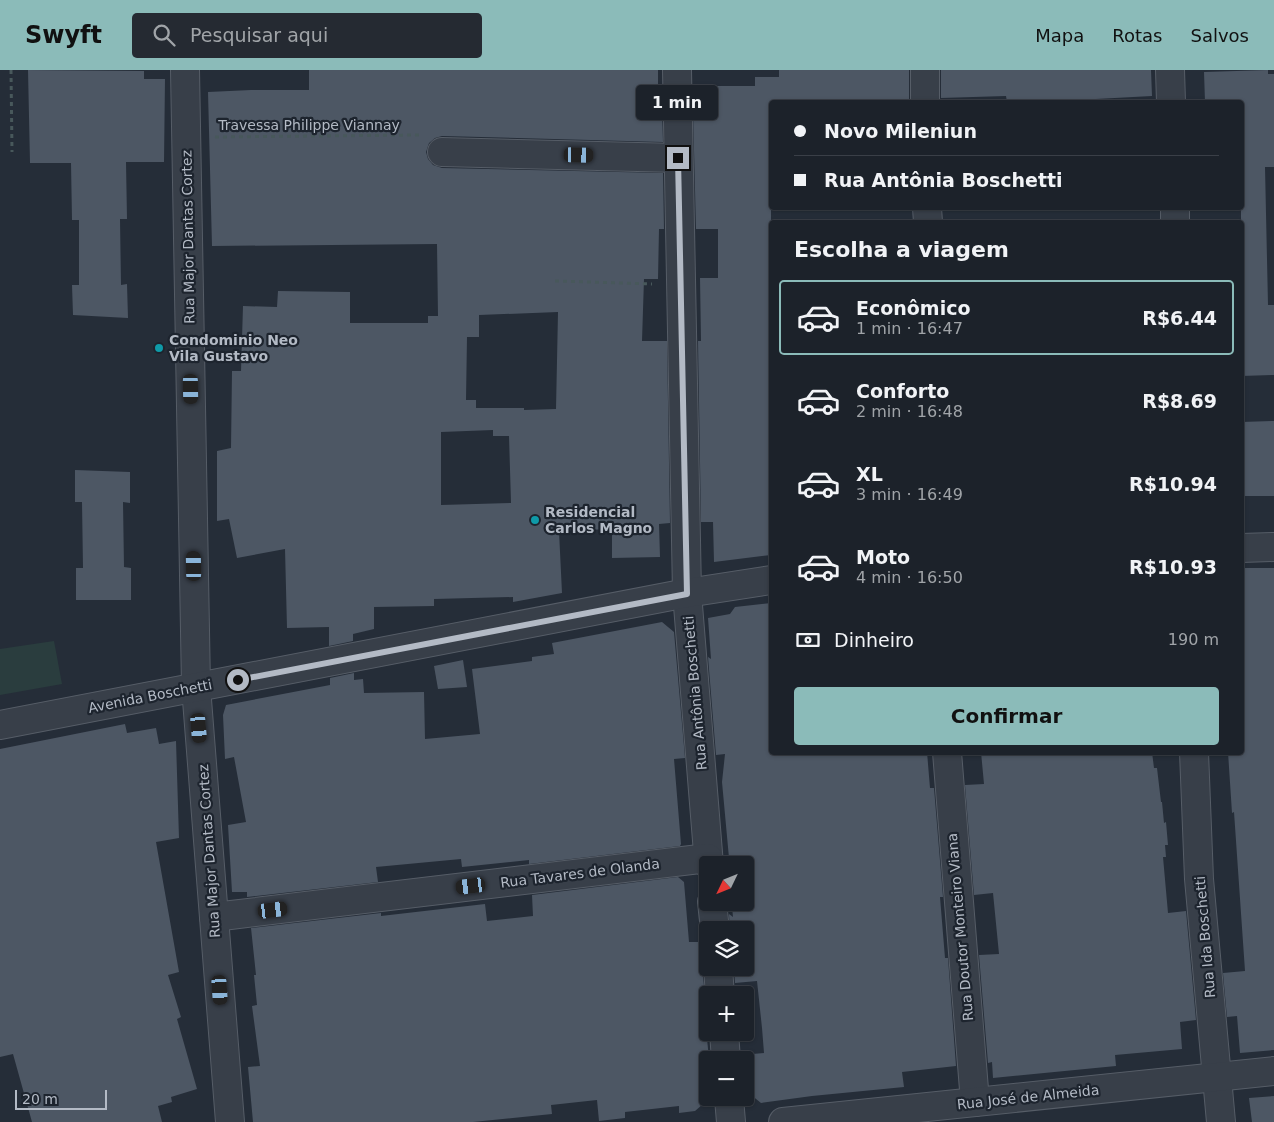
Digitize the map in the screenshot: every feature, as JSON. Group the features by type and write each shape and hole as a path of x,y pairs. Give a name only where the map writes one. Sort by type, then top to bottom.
{"street":[{"name":"Rua Major Dantas Cortez","path":"186,70 196,687 230,1122"},
{"name":"Rua Antônia Boschetti","path":"676,70 687,594 709,856"},
{"path":"924,70 925,100"},
{"path":"1170,70 1171,100"},
{"path":"442,152 678,158"},
{"path":"1244,548 1274,547"},
{"name":"Avenida Boschetti","path":"0,725 687,594 769,580"},
{"name":"Rua Doutor Monteiro Viana","path":"947,755 975,1102"},
{"name":"Rua Ida Boschetti","path":"1194,755 1200,879 1221,1122"},
{"name":"Rua Tavares de Olanda","path":"214,917 699,862"},
{"name":"Rua José de Almeida","path":"783,1122 943,1114 975,1102 1274,1071"},
{"path":"730,1106 732,1122"}],"path":[{"path":"11,70 12,152"},
{"name":"Travessa Philippe Viannay","path":"187,137 421,135"},
{"path":"555,282 681,285"}],"shaded area":[{"path":"54,641 62,684 0,695 0,649"}],"building":[{"path":"28,70 144,71 144,79 165,79 164,162 126,162 127,219 120,219 121,285 127,284 128,318 73,315 72,285 79,285 79,220 72,220 71,163 30,163"},
{"path":"309,70 658,70 658,111 662,111 663,142 442,136 435,138 429,143 426,152 428,159 433,165 442,168 663,173 664,229 659,229 658,279 644,279 642,341 667,341 670,523 659,524 660,557 612,558 612,529 559,531 562,593 513,602 513,597 434,599 434,606 374,607 374,629 353,634 353,641 329,646 329,627 287,628 285,549 237,558 229,519 217,521 217,451 231,448 232,371 241,371 243,306 277,307 278,291 350,292 350,323 428,323 428,316 438,316 437,244 212,246 208,92 309,90","holes":["558,312 556,409 476,408 476,400 466,400 467,337 479,337 479,315","493,430 493,436 509,436 511,503 441,505 441,432"]},
{"path":"779,70 909,70 909,99 769,100 769,210 771,210 771,220 769,220 769,555 714,562 713,522 701,522 698,341 701,341 700,278 718,278 718,229 696,229 693,111 711,111 711,86 755,86 755,77 779,77"},
{"path":"941,70 1151,70 1152,96 1096,100 1007,100 1006,96 941,98"},
{"path":"1268,70 1268,74 1274,74 1274,167 1265,167 1268,305 1274,305 1274,375 1244,376 1244,220 1241,220 1241,210 1244,210 1244,100 1205,100 1204,72"},
{"path":"1274,421 1274,496 1244,496 1244,422"},
{"path":"75,470 130,472 130,503 123,502 124,567 131,568 131,600 76,600 76,568 83,568 82,502 75,502"},
{"path":"1244,568 1274,568 1274,1050 1240,1053 1237,1016 1227,1017 1223,973 1245,971 1234,812 1232,813 1228,755 1244,755"},
{"path":"769,603 769,755 927,755 930,788 934,788 943,897 940,897 945,958 948,958 956,1066 902,1072 904,1087 761,1103 754,1097 754,1054 764,1053 757,981 735,983 735,976 754,976 754,921 729,921 729,914 733,917 732,911 754,911 754,856 729,856 722,782 725,754 716,755 708,657 711,659 708,618 730,614 735,607"},
{"path":"662,622 674,632 685,758 674,759 680,846 529,864 529,860 462,867 461,859 376,867 378,882 247,897 247,892 232,892 228,825 246,822 234,757 225,759 223,715 226,705 330,685 330,678 354,673 354,680 363,679 364,693 424,692 425,739 480,734 472,669 532,661 532,657 554,654 552,643"},
{"path":"463,660 467,687 438,689 434,666"},
{"path":"125,724 127,733 156,728 159,744 176,741 179,838 156,842 179,972 168,975 181,1017 177,1019 197,1089 171,1097 172,1102 158,1106 162,1122 32,1122 13,1054 0,1057 0,749"},
{"path":"981,755 1152,755 1154,768 1157,768 1164,823 1166,822 1168,845 1165,845 1166,857 1163,857 1168,913 1186,911 1196,1020 1180,1022 1182,1049 1115,1055 1116,1066 993,1078 992,1062 988,1063 979,955 999,954 993,893 974,895 965,785 984,784"},
{"path":"678,877 684,882 689,942 699,942 699,976 703,976 704,986 699,986 699,1041 707,1041 708,1051 699,1051 699,1106 701,1106 695,1111 679,1113 679,1106 625,1112 625,1118 599,1121 597,1100 551,1105 552,1114 473,1122 253,1122 248,1067 260,1066 252,1006 257,1005 251,928 381,913 381,916 485,904 487,921 533,916 532,895"},
{"path":"1274,1096 1274,1122 1252,1122 1249,1098"}],"place":[{"name":"Condominio Neo Vila Gustavo","path":"159,348"},
{"name":"Residencial Carlos Magno","path":"535,520"}],"route":[{"path":"238,680 687,594 678,158"}]}
